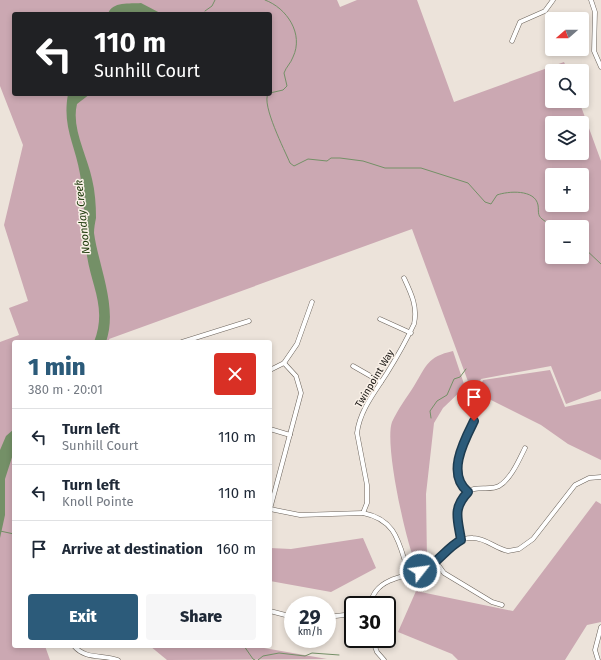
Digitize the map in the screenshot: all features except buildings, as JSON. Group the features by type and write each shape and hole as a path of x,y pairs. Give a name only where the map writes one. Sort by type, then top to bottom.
{"street":[{"path":"512,41 520,22 545,11 553,0"},
{"path":"591,0 595,12 593,43 596,58 601,67"},
{"name":"Twinpoint Way","path":"363,513 368,494 357,433 358,425 364,409 410,333 415,320 416,310 404,278"},
{"path":"272,369 284,363 297,344 312,302"},
{"path":"380,319 410,333"},
{"path":"188,340 249,321"},
{"path":"272,502 301,393 296,376 284,363"},
{"path":"353,366 381,382"},
{"path":"468,492 463,488 459,480 460,456 474,421"},
{"path":"272,430 290,435"},
{"path":"461,540 457,509 461,500 468,492 500,486 508,479 525,448"},
{"path":"374,596 376,591 387,583 427,568 436,562 449,547 461,540 473,538 481,539 502,550 508,551 519,548 533,539 575,485 589,478 601,477"},
{"path":"272,509 300,515 363,513 381,519 392,528 409,574"},
{"path":"436,562 444,573 492,602 502,605"},
{"path":"272,612 284,615"},
{"path":"598,660 595,650 601,627"},
{"path":"76,648 79,652 87,656 111,657 118,660"},
{"path":"375,648 384,660"}],"shaded area":[{"path":"0,0 337,0 340,7 357,0 417,0 454,102 545,69 545,108 582,108 584,116 545,116 545,160 589,160 589,128 601,161 601,391 566,404 551,366 481,379 473,395 412,229 109,340 12,340 12,648 46,648 50,660 0,660 0,342 19,335 9,308 28,301 4,225 23,145 0,86"},
{"path":"141,3 158,12 109,12 117,5"},
{"path":"68,96 87,96 77,104 76,122 80,142 90,170 95,193 96,218 94,233 109,301 110,315 106,340 95,340 98,330 99,308 87,256 83,194 78,163 68,126"},
{"path":"453,351 465,387 443,408 434,423 426,494 427,560 416,565 407,536 393,471 390,434 392,422 425,367 438,356"},
{"path":"550,370 565,407 601,399 601,460 568,444 541,425 477,393 483,380"},
{"path":"12,431 12,457 5,479 5,515 0,538 0,450 6,436"},
{"path":"596,501 601,504 601,622 587,625 565,660 458,660 452,654 398,632 416,591 513,611"},
{"path":"363,538 376,568 331,592 272,581 272,548 291,549"},
{"path":"152,648 264,648 327,659 167,660"}],"waterway":[{"name":"Noonday Creek","path":"205,11 212,6 215,0"},
{"name":"Noonday Creek","path":"265,0 273,4 286,15 295,31 296,40 296,48 293,57 284,73 287,86 283,90 272,93"},
{"name":"Noonday Creek","path":"268,96 268,107 279,139 290,163 294,166 308,159 327,161 331,158 340,158 363,161 385,168 421,168 468,183 485,202 491,204 497,195 520,192 532,196 538,205 540,217 545,221"},
{"name":"Noonday Creek","path":"589,253 601,264"},
{"path":"431,418 430,411 437,401 447,395 454,379 460,377 466,369"},
{"path":"0,531 12,534"},
{"path":"245,648 255,660"},
{"path":"258,660 263,656 279,653 305,656 312,653 339,655"}],"route":[{"path":"420,571 436,562 449,547 461,540 457,509 461,500 468,492 463,488 459,480 458,475 460,456 463,444 474,421"}]}
